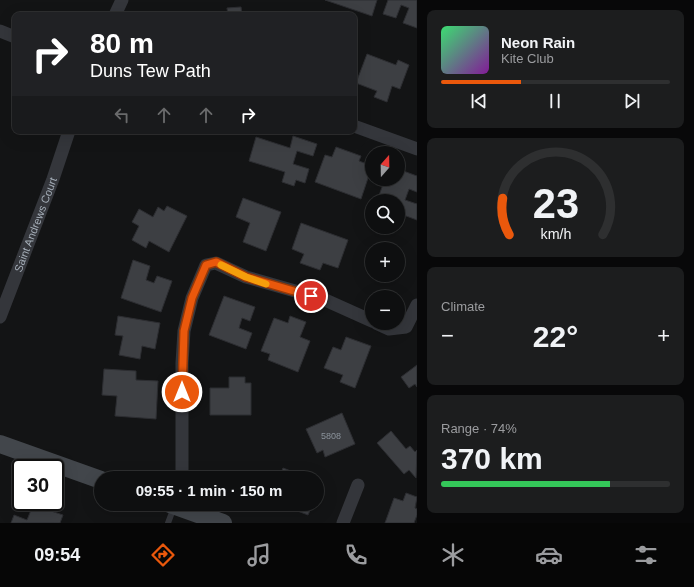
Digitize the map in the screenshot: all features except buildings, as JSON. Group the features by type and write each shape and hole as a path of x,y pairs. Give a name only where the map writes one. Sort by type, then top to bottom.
{"main road":[{"path":"0,444 94,478"},
{"path":"190,511 223,523"}],"street":[{"path":"116,12 122,0"},
{"path":"0,31 12,36"},
{"path":"357,127 417,148"},
{"name":"Saint Andrews Court","path":"0,317 53,179 68,134"},
{"path":"182,471 182,363 184,331 192,298 206,265 216,262 246,277 323,299 365,318"},
{"path":"405,327 417,306"},
{"path":"343,523 358,485"}],"lane":[{"path":"168,523 172,511"}],"slow traffic":[{"path":"221,265 246,277 266,284"}],"route":[{"path":"182,392 184,331 192,298 206,265 216,262 246,277 311,296"}]}
